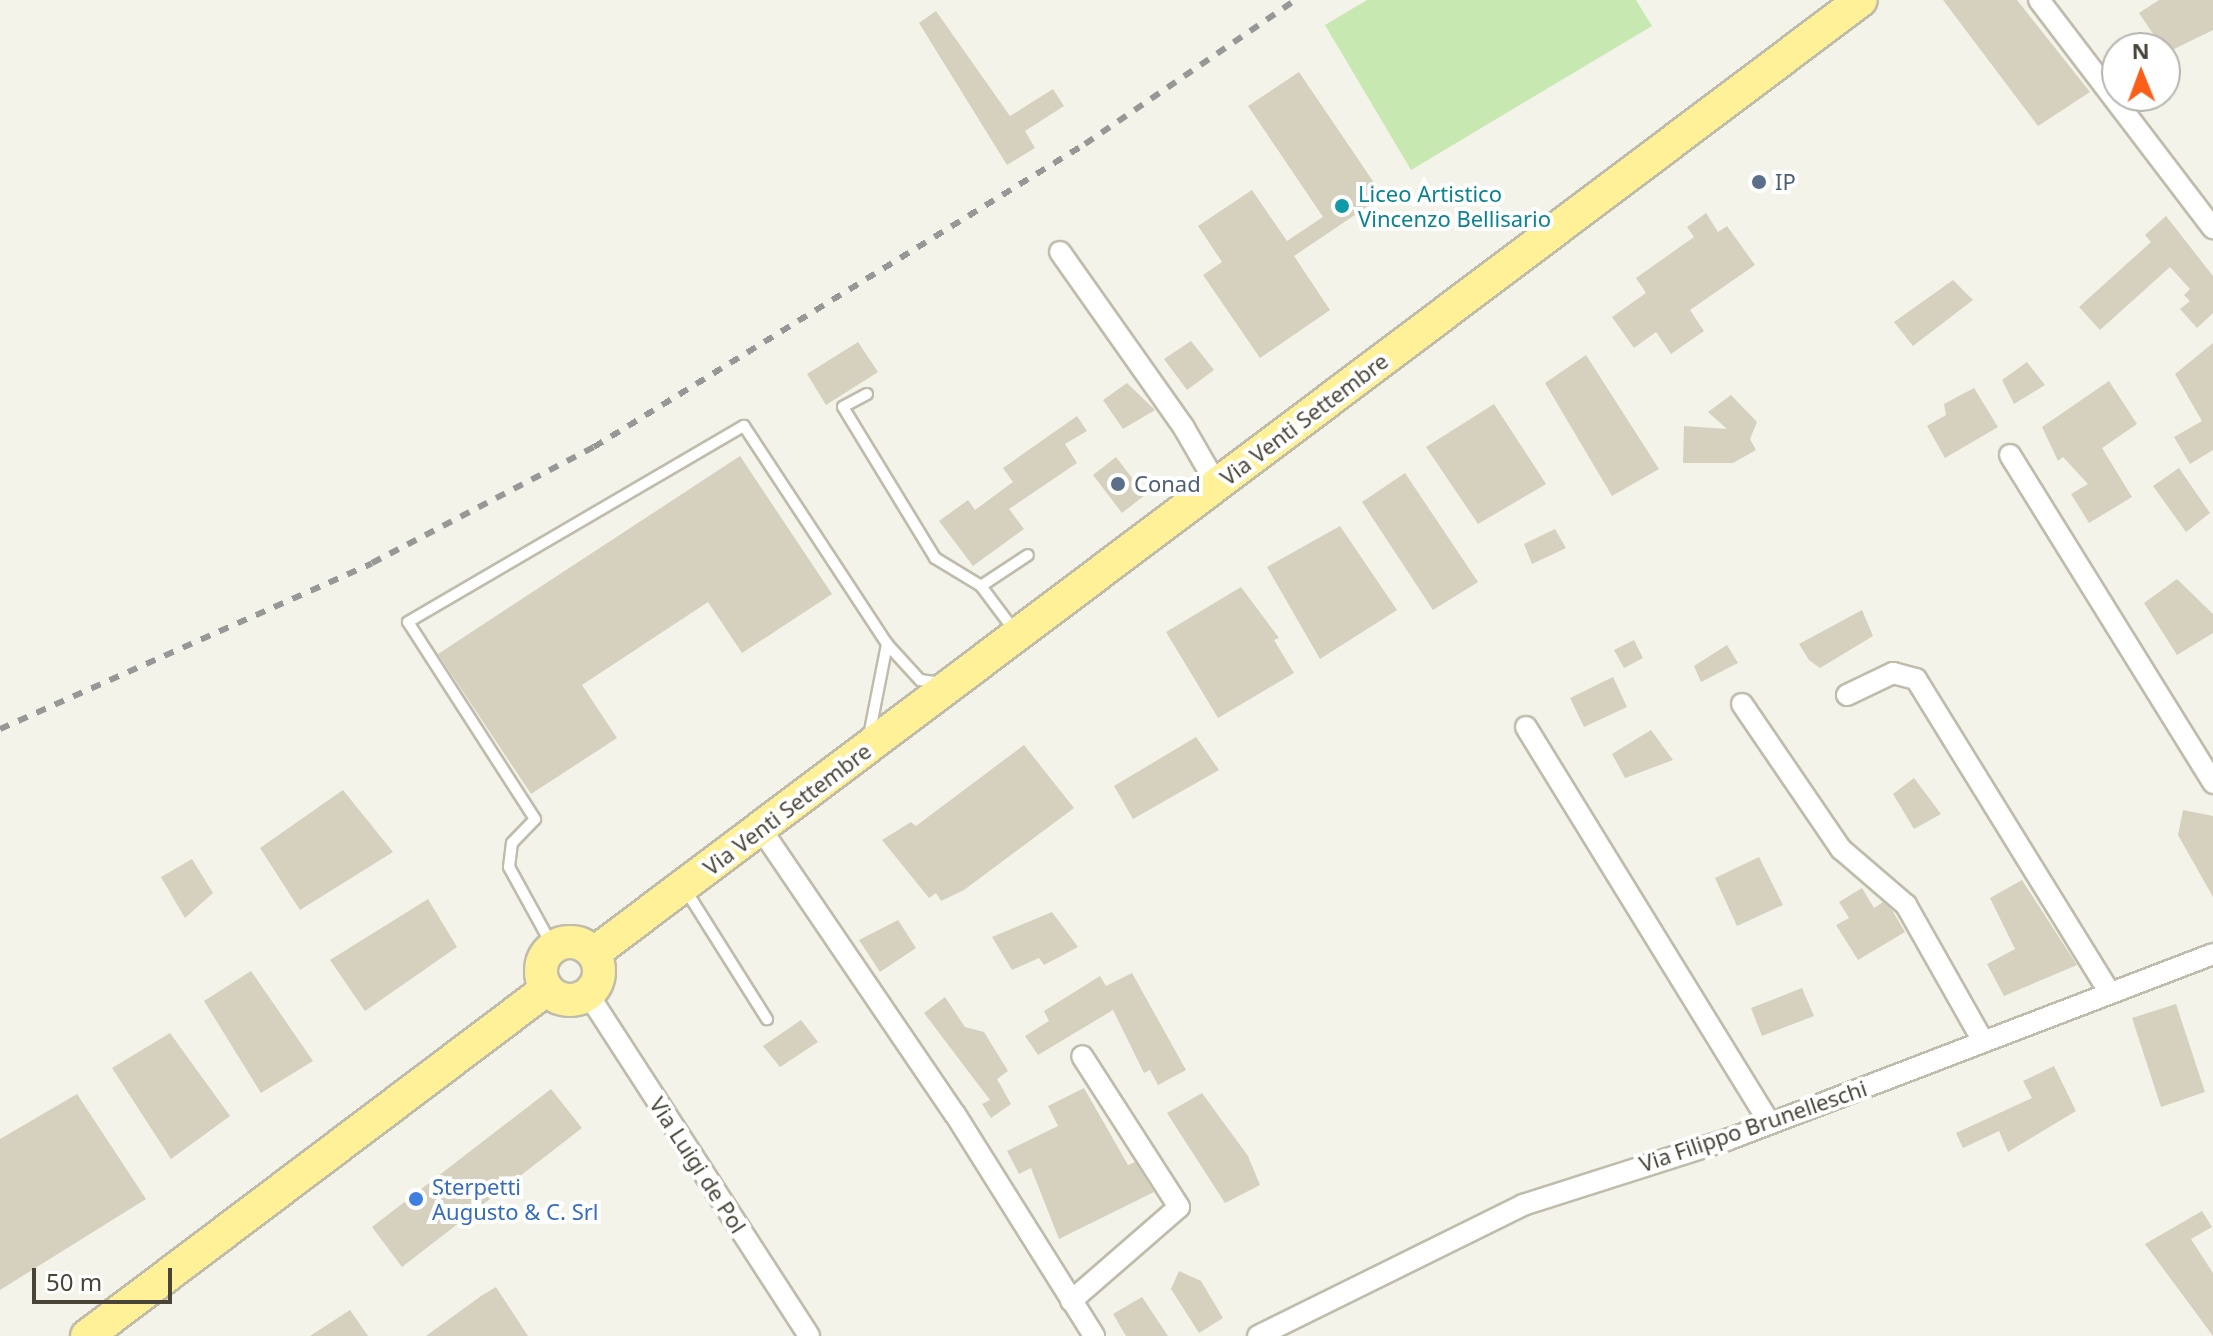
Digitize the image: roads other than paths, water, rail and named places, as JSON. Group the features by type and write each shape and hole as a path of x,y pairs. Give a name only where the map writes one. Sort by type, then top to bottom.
{"main road":[{"name":"Via Venti Settembre","path":"594,953 1861,0"},
{"path":"579,943 594,953 599,970 588,994 571,1000 547,989 541,972 553,947 579,943"},
{"path":"87,1336 547,989"}],"street":[{"path":"2039,0 2213,228"},
{"path":"1060,252 1184,428 1217,485"},
{"path":"2010,455 2213,783"},
{"path":"1847,695 1893,673 1916,679 2110,993"},
{"path":"1742,704 1841,849 1906,905 1983,1041"},
{"path":"1526,727 1770,1123"},
{"path":"761,829 955,1114 1094,1336"},
{"name":"Via Filippo Brunelleschi","path":"1258,1336 1523,1205 1770,1123 2213,954"},
{"name":"Via Luigi de Pol","path":"588,994 809,1336"},
{"path":"1071,1301 1179,1207 1082,1056"}],"lane":[{"path":"867,394 843,407 935,558 981,586 1018,635"},
{"path":"553,947 509,867 512,843 535,819 408,622 744,426 887,644 920,680 952,685"},
{"path":"981,586 1028,555"},
{"path":"864,750 887,644"},
{"path":"684,887 767,1019"}],"railway":[{"path":"0,729 372,563 594,447 1085,144 1295,0"}],"place":[{"name":"IP","path":"1759,182"},
{"name":"Liceo Artistico Vincenzo Bellisario","path":"1342,206"},
{"name":"Conad","path":"1118,484"},
{"name":"Sterpetti Augusto & C. Srl","path":"416,1199"}]}
